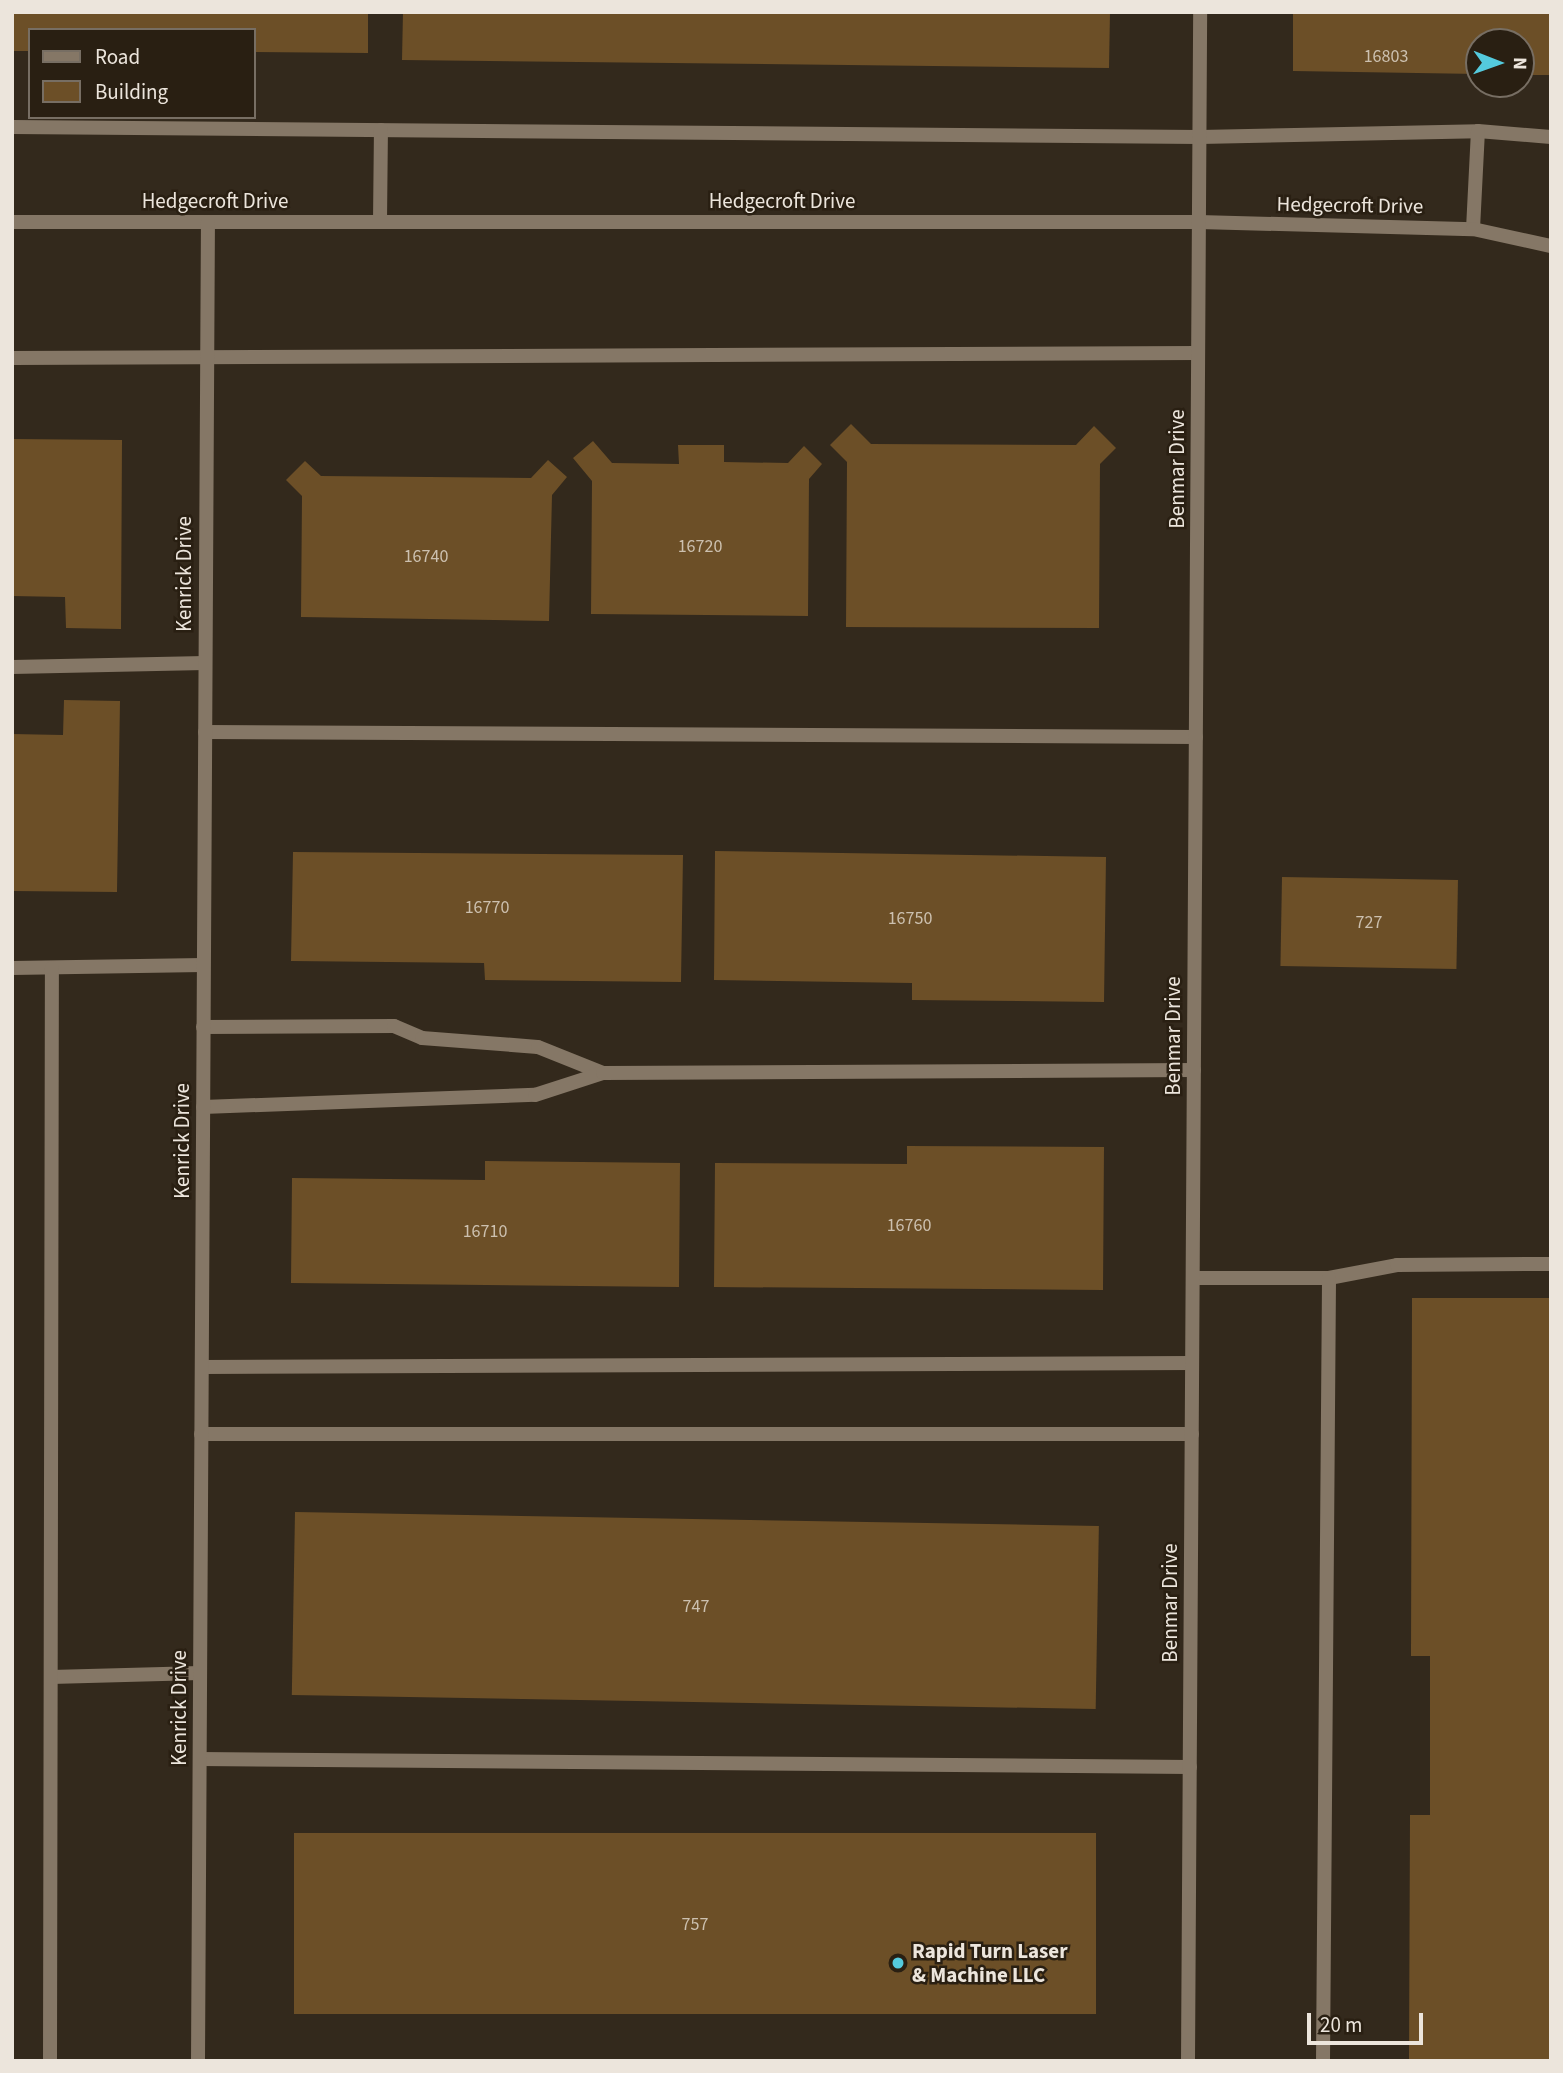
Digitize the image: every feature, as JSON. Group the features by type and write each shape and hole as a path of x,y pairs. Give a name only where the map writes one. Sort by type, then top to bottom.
{"street":[{"name":"Benmar Drive","path":"1188,2061 1200,12"},
{"path":"12,127 1200,137 1478,131 1551,137"},
{"path":"380,221 381,130"},
{"path":"1473,229 1478,131"},
{"name":"Hedgecroft Drive","path":"12,222 1199,222 1473,229 1551,246"},
{"name":"Kenrick Drive","path":"198,2061 208,222"},
{"path":"12,358 1198,353"},
{"path":"12,667 205,663"},
{"path":"205,732 1196,737"},
{"path":"12,968 203,965"},
{"path":"50,2061 52,968"},
{"path":"203,1027 394,1026 422,1038 538,1047 603,1073"},
{"path":"203,1107 536,1095 603,1073 1194,1070"},
{"path":"1193,1278 1329,1279 1397,1265 1551,1264"},
{"path":"1323,2061 1329,1279"},
{"path":"201,1367 1192,1363"},
{"path":"201,1434 1192,1434"},
{"path":"51,1677 200,1673"},
{"path":"200,1759 1190,1767"}],"building":[{"path":"12,12 368,12 368,53 256,52 256,28 28,28 28,51 12,51"},
{"path":"403,12 1110,12 1109,68 402,60"},
{"path":"1293,12 1551,12 1551,75 1535,75 1535,28 1465,28 1465,74 1293,71"},
{"path":"851,424 871,444 1076,445 1094,426 1116,448 1100,464 1099,628 846,627 847,462 830,445"},
{"path":"12,439 122,440 121,629 66,628 65,597 12,596"},
{"path":"593,441 612,463 679,464 678,445 724,445 724,462 788,463 804,446 822,464 809,479 808,616 591,614 592,481 573,458"},
{"path":"548,460 567,477 552,495 549,621 301,617 302,496 286,480 305,461 321,476 531,478"},
{"path":"64,700 120,701 117,892 12,891 12,734 63,735"},
{"path":"715,851 1106,857 1104,1002 912,1000 912,983 714,980"},
{"path":"293,852 683,855 681,982 485,980 484,963 291,961"},
{"path":"1282,877 1458,880 1456,969 1280,966"},
{"path":"907,1146 1104,1147 1103,1290 714,1287 715,1163 907,1164"},
{"path":"485,1161 680,1163 679,1287 291,1283 292,1178 485,1180"},
{"path":"1412,1298 1551,1298 1551,2061 1409,2061 1410,1815 1430,1815 1430,1656 1411,1656"},
{"path":"295,1512 1099,1526 1096,1709 292,1695"},
{"path":"294,1833 1096,1833 1096,2014 294,2014"}],"place":[{"name":"Rapid Turn Laser & Machine LLC","path":"898,1963"}]}
